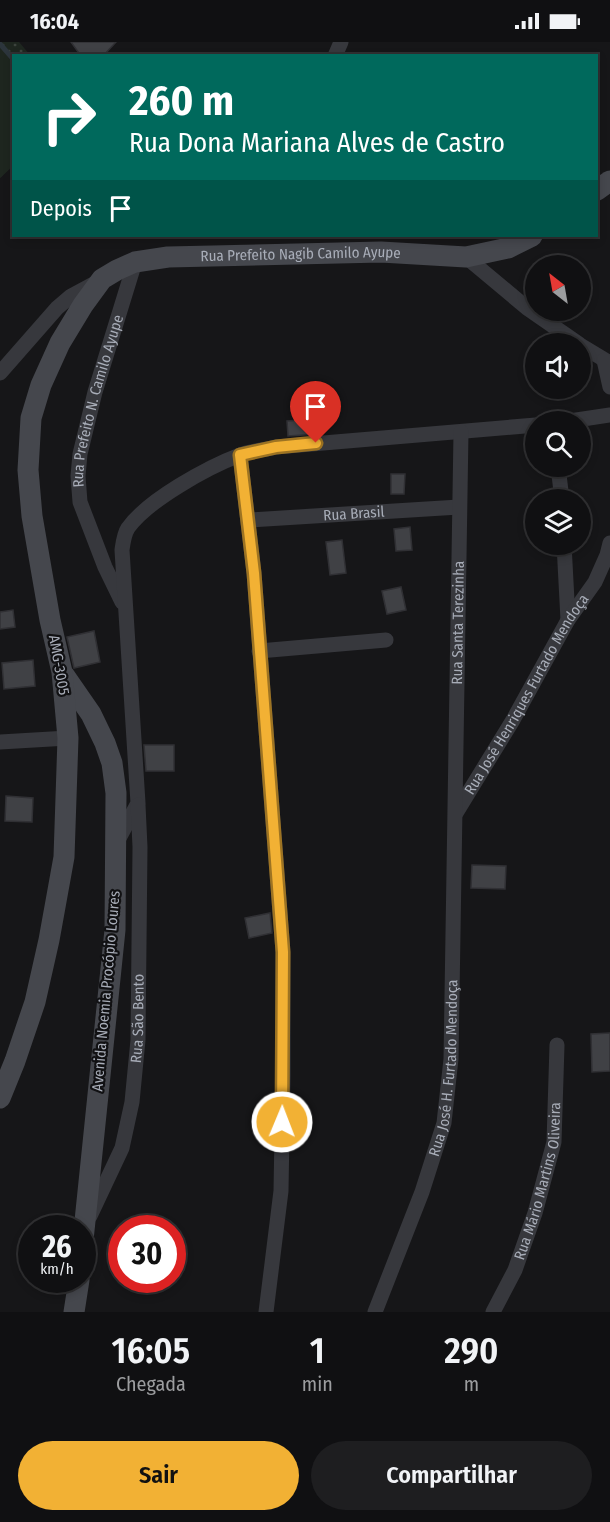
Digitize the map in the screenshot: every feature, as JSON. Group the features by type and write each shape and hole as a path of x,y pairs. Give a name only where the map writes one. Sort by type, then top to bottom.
{"main road":[{"name":"Rua Prefeito Nagib Camilo Ayupe","path":"135,262 168,257 381,252 466,257 507,248 530,237"},
{"name":"AMG-3005","path":"0,1098 35,1002 64,857 68,738 62,672 50,620 32,516 28,470 31,418 41,385 60,343 83,305 102,279 135,262"},
{"name":"Avenida Noemia Procópio Loures","path":"62,672 91,714 112,763 116,793 115,930 87,1215"},
{"path":"74,1312 76,1293"}],"street":[{"path":"466,257 527,308 564,333"},
{"name":"Rua Prefeito N. Camilo Ayupe","path":"125,608 105,567 80,502 78,476 80,454 95,392 135,262"},
{"path":"0,373 57,308 71,296 102,279"},
{"path":"591,351 607,361 610,387"},
{"path":"591,418 610,415"},
{"path":"266,1312 281,1191 283,952 249,520 240,455 276,447 525,426"},
{"name":"Rua Santa Terezinha","path":"456,813 461,432"},
{"name":"Rua São Bento","path":"91,1215 122,1148 132,1102 138,1040 140,847 122,550 127,530 161,499 197,475 240,455"},
{"name":"Rua Brasil","path":"249,520 459,507"},
{"name":"Rua José Henriques Furtado Mendoça","path":"456,813 513,720 568,620 595,582 610,543"},
{"path":"565,555 568,620"},
{"path":"259,651 386,640"},
{"path":"0,742 68,738"},
{"path":"116,845 138,803"},
{"name":"Rua José H. Furtado Mendoça","path":"375,1312 422,1192 444,1123 451,1059 456,813"},
{"name":"Rua Mário Martins Oliveira","path":"493,1312 515,1270 535,1214 554,1142 557,1045"}],"shaded area":[{"path":"0,42 19,42 29,54 12,54 12,166 0,178"},
{"path":"0,44 12,59 12,167 0,178"}],"building":[{"path":"71,42 116,42 105,54 80,54"},
{"path":"317,419 318,434 288,436 287,421"},
{"path":"391,474 405,474 404,494 391,494"},
{"path":"410,527 412,550 396,551 394,529"},
{"path":"342,540 346,573 330,575 326,542"},
{"path":"401,587 406,610 387,614 382,591"},
{"path":"13,610 15,627 0,629 0,612"},
{"path":"94,631 100,662 74,668 67,637"},
{"path":"33,660 35,686 4,689 2,663"},
{"path":"144,745 174,745 174,771 146,771"},
{"path":"6,796 33,798 32,822 5,821"},
{"path":"472,865 506,866 505,889 471,888"},
{"path":"270,913 272,933 249,938 245,918"},
{"path":"610,1033 610,1071 592,1072 591,1034"}],"waterway":[{"path":"0,44 12,58"}],"route":[{"path":"282,1122 283,952 254,573 240,455 276,447 316,443"}]}
